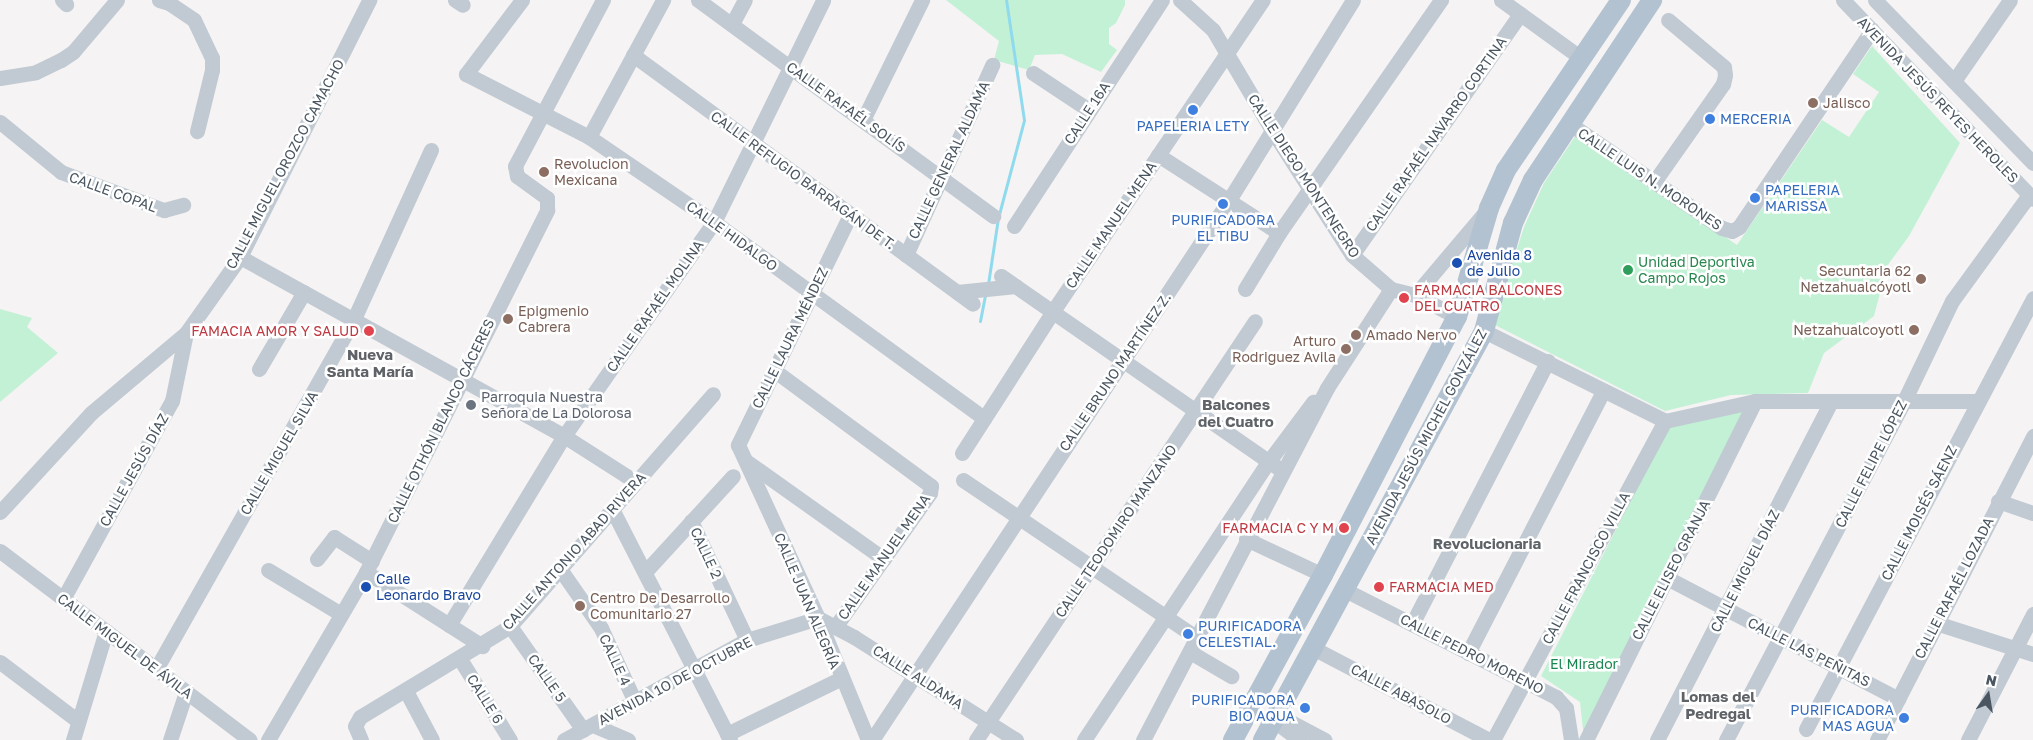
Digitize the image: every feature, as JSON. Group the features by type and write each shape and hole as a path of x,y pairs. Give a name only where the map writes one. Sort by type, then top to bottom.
{"main road":[{"name":"AVENIDA JESÚS MICHEL GONZÁLEZ","path":"1232,740 1323,575 1457,317 1489,208 1506,170 1620,0"},
{"name":"AVENIDA JESÚS MICHEL GONZÁLEZ","path":"1263,740 1484,331 1513,223 1533,180 1652,0"},
{"path":"1244,740 1257,723 1273,720 1268,708 1270,694 1314,610 1323,575"}],"street":[{"path":"0,78 36,72 61,60 73,52 117,0"},
{"name":"CALLE MIGUEL OROZCO CAMACHO","path":"0,512 91,413 186,333 240,257 370,0"},
{"name":"CALLE HIDALGO","path":"522,0 466,74 589,137 714,222 984,418"},
{"name":"CALLE OTHÓN BLANCO CÁCERES","path":"268,740 369,566 547,210 547,198 517,176 515,166 602,0"},
{"path":"589,137 663,0"},
{"name":"CALLE RAFAÉL SOLÍS","path":"698,0 993,216"},
{"path":"732,24 745,0"},
{"name":"CALLE RAFAÉL MOLINA","path":"450,625 564,436 714,222 823,0"},
{"path":"863,120 922,0"},
{"name":"CALLE 16A","path":"1014,226 1162,0"},
{"name":"CALLE DIEGO MONTENEGRO","path":"1180,0 1208,24 1272,130 1352,255 1391,289 1415,295 1457,317"},
{"name":"CALLE MANUEL MENA","path":"962,453 1053,311 1263,0"},
{"name":"CALLE BRUNO MARTÍNEZ Z.","path":"872,740 1229,200 1353,0"},
{"path":"1245,289 1279,233 1441,0"},
{"path":"1501,0 1581,58"},
{"name":"AVENIDA JESÚS REYES HEROLES","path":"1843,0 2031,197"},
{"name":"AVENIDA JESÚS REYES HEROLES","path":"1875,0 1891,6 1954,82 2033,163"},
{"path":"1954,82 2010,0"},
{"path":"165,1 194,20 212,58 212,70 197,131"},
{"name":"CALLE RAFAÉL NAVARRO CORTINA","path":"1352,255 1520,14"},
{"path":"1654,182 1723,84 1725,75 1724,66 1668,20"},
{"name":"CALLE LUIS N. MORONES","path":"1570,124 1722,228 1732,231 1739,227 1872,30"},
{"name":"CALLE REFUGIO BARRAGÁN DE T.","path":"633,55 850,215 965,296 1009,283 1053,311"},
{"name":"CALLE GENERAL ALDAMA","path":"906,255 992,65"},
{"path":"1034,73 1089,110"},
{"name":"CALLE COPAL","path":"0,122 61,172 164,210 183,205"},
{"name":"CALLE MIGUEL SILVA","path":"156,669 354,321 431,150"},
{"path":"1158,155 1279,233"},
{"name":"CALLE FELIPE LÓPEZ","path":"1726,740 1904,401 1952,301 2031,197"},
{"path":"1415,295 1489,208"},
{"name":"CALLE LAURA MÉNDEZ","path":"746,461 740,452 740,438 775,371 850,215"},
{"path":"240,257 564,436 636,482"},
{"path":"1143,740 1190,652 1282,470 1327,388 1391,289"},
{"path":"258,369 304,292"},
{"name":"CALLE MOISÉS SÁENZ","path":"1806,728 1839,668 1976,401 2033,298"},
{"path":"1053,311 1282,470"},
{"name":"CALLE TEODOMIRO MANZANO","path":"976,740 1255,322"},
{"path":"1484,331 1548,361 1603,391 1665,421 1755,401 1976,401"},
{"name":"CALLE JESÚS DÍAZ","path":"63,599 172,401 186,333"},
{"path":"1412,624 1548,361"},
{"name":"CALLE MANUEL MENA","path":"775,371 931,486 884,559 835,627"},
{"path":"1084,740 1269,461 1302,414 1327,388"},
{"path":"1468,653 1603,391"},
{"name":"CALLE ANTONIO ABAD RIVERA","path":"361,740 355,726 357,720 482,646 510,626 713,394"},
{"name":"CALLE ELISEO GRANJA","path":"1586,740 1755,401"},
{"name":"CALLE MIGUEL DÍAZ","path":"1657,740 1726,609 1831,401"},
{"name":"CALLE FRANCISCO VILLA","path":"1493,740 1665,421"},
{"name":"CALLE RAFAÉL LOZADA","path":"1878,740 1998,501 2033,436"},
{"path":"746,461 884,559"},
{"name":"CALLE JUAN ALEGRÍA","path":"746,461 818,618 840,679 868,740"},
{"path":"645,572 733,476"},
{"path":"963,480 1197,638"},
{"path":"1998,501 2033,513"},
{"path":"612,509 645,572 692,670 729,737 840,679"},
{"name":"CALLE 2","path":"691,521 747,640"},
{"path":"317,559 334,538 369,566 482,646"},
{"path":"1246,539 1323,575"},
{"name":"CALLE MIGUEL DE ÁVILA","path":"0,551 250,740"},
{"path":"268,570 342,614"},
{"name":"CALLE 4","path":"560,570 601,628 635,702"},
{"name":"CALLE LAS PEÑITAS","path":"1667,578 1898,698"},
{"name":"CALLE PEDRO MORENO","path":"1345,590 1468,653 1526,680 1562,703 1571,740"},
{"path":"1968,740 2033,614"},
{"name":"CALLE ALDAMA","path":"818,618 914,675 1016,740"},
{"name":"AVENIDA 1O DE OCTUBRE","path":"564,740 747,640 818,618"},
{"path":"1936,623 2033,654"},
{"name":"CALLE 5","path":"510,626 588,727"},
{"path":"73,740 106,631"},
{"name":"CALLE ABASOLO","path":"1314,648 1489,740"},
{"path":"1190,652 1231,676"},
{"name":"CALLE 6","path":"460,659 510,740"},
{"path":"0,662 78,721"},
{"path":"406,691 432,740"},
{"path":"170,740 186,692"},
{"path":"1273,720 1300,740"},
{"path":"1273,720 1291,722 1325,740"},
{"path":"588,727 628,740"}],"green space":[{"path":"946,0 1125,0 1125,5 1116,23 1109,28 1109,44 1117,50 1101,72 1062,54 1035,55 1029,70 994,60 999,41"},
{"path":"1872,46 1960,143 1909,236 1887,266 1874,316 1824,353 1808,393 1731,395 1665,411 1493,324 1524,227 1544,183 1576,135 1737,245 1822,120 1849,137 1879,92 1853,74"},
{"path":"0,309 32,318 27,327 58,353 0,402"},
{"name":"El Mirador","path":"1746,411 1584,739 1580,702 1541,676 1669,426"}],"waterway":[{"path":"988,284 998,218 1024,120 1006,0"},
{"path":"980,321 985,295"}],"place":[{"name":"Jalisco","path":"1813,103"},
{"name":"PAPELERIA LETY","path":"1193,110"},
{"name":"MERCERIA","path":"1710,119"},
{"name":"Revolucion Mexicana","path":"544,172"},
{"name":"PAPELERIA MARISSA","path":"1755,198"},
{"name":"PURIFICADORA EL TIBU","path":"1223,204"},
{"name":"Avenida 8 de Julio","path":"1457,263"},
{"name":"Unidad Deportiva Campo Rojos","path":"1628,270"},
{"name":"Secuntaria 62 Netzahualcóyotl","path":"1921,279"},
{"name":"FARMACIA BALCONES DEL CUATRO","path":"1404,298"},
{"name":"Epigmenio Cabrera","path":"508,319"},
{"name":"Netzahualcoyotl","path":"1914,330"},
{"name":"FAMACIA AMOR Y SALUD","path":"369,331"},
{"name":"Amado Nervo","path":"1356,335"},
{"name":"Arturo Rodriguez Avila","path":"1346,349"},
{"name":"Parroquia Nuestra Señora de La Dolorosa","path":"471,405"},
{"name":"FARMACIA C Y M","path":"1344,528"},
{"name":"Calle Leonardo Bravo","path":"366,587"},
{"name":"FARMACIA MED","path":"1379,587"},
{"name":"Centro De Desarrollo Comunitario 27","path":"580,606"},
{"name":"PURIFICADORA CELESTIAL.","path":"1188,634"},
{"name":"PURIFICADORA BIO AQUA","path":"1305,708"},
{"name":"PURIFICADORA MAS AGUA","path":"1904,718"}],"district":[{"name":"Nueva Santa María","path":"370,362"},
{"name":"Balcones del Cuatro","path":"1236,412"},
{"name":"Revolucionaria","path":"1487,544"},
{"name":"Lomas del Pedregal","path":"1718,704"}]}
